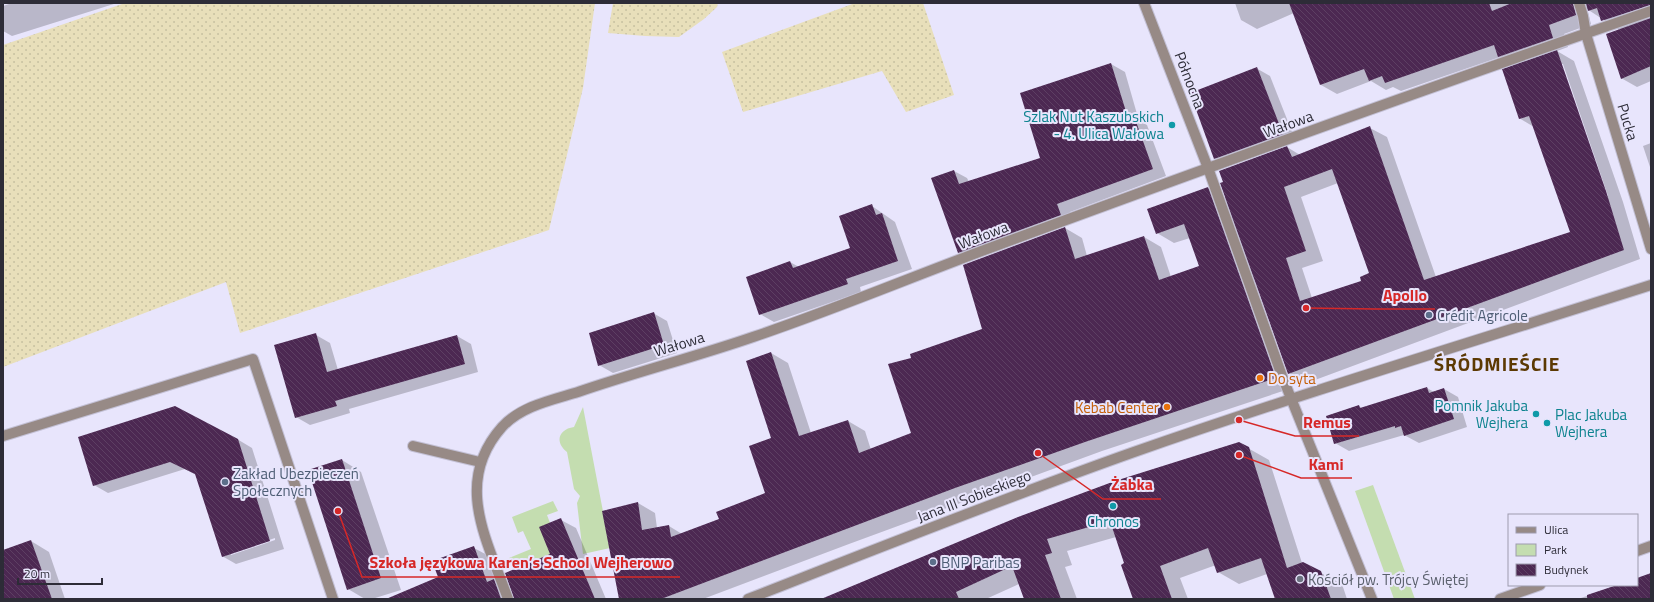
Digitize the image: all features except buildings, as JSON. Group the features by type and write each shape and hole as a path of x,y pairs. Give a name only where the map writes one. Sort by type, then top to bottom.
{"street":[{"name":"Północna","path":"1144,3 1208,168 1282,376 1292,399"},
{"name":"Pucka","path":"1579,3 1586,34 1651,249"},
{"name":"Wałowa","path":"508,599 480,523 476,481 480,462 491,442 503,426 520,412 605,383 752,338 1208,168 1651,11"},
{"path":"1372,599 1292,399 1651,285"},
{"path":"3,436 252,359 333,599"},
{"name":"Jana III Sobieskiego","path":"748,599 1008,498 1292,399"},
{"path":"413,446 480,462"},
{"path":"1638,551 1651,546"},
{"path":"1500,599 1537,586"}],"green space":[{"path":"583,407 610,548 583,554 577,503 580,496 574,489 567,452 560,444 560,436 565,430 574,427"},
{"path":"1373,485 1415,599 1394,599 1355,491"},
{"path":"553,501 558,511 547,515 550,523 550,554 513,569 509,558 531,549 523,531 518,533 512,517"}],"sand":[{"path":"125,3 595,3 583,88 549,230 240,333 226,282 3,367 3,45"},
{"path":"613,3 718,3 717,7 704,19 679,37 608,33"},
{"path":"855,3 923,3 954,95 906,112 882,71 743,112 722,52"}],"place":[{"name":"Szlak Nut Kaszubskich - 4. Ulica Wałowa","path":"1172,125"},
{"name":"Apollo","path":"1306,308"},
{"name":"Crédit Agricole","path":"1429,315"},
{"name":"Do syta","path":"1260,378"},
{"name":"Kebab Center","path":"1167,407"},
{"name":"Pomnik Jakuba Wejhera","path":"1536,414"},
{"name":"Remus","path":"1239,420"},
{"name":"Plac Jakuba Wejhera","path":"1547,423"},
{"name":"Żabka","path":"1038,453"},
{"name":"Kami","path":"1239,455"},
{"name":"Zakład Ubezpieczeń Społecznych","path":"225,482"},
{"name":"Chronos","path":"1113,506"},
{"name":"Szkoła językowa Karen’s School Wejherowo","path":"338,511"},
{"name":"BNP Paribas","path":"933,562"},
{"name":"Kościół pw. Trójcy Świętej","path":"1300,579"}],"district":[{"name":"ŚRÓDMIEŚCIE","path":"1497,363"}]}
